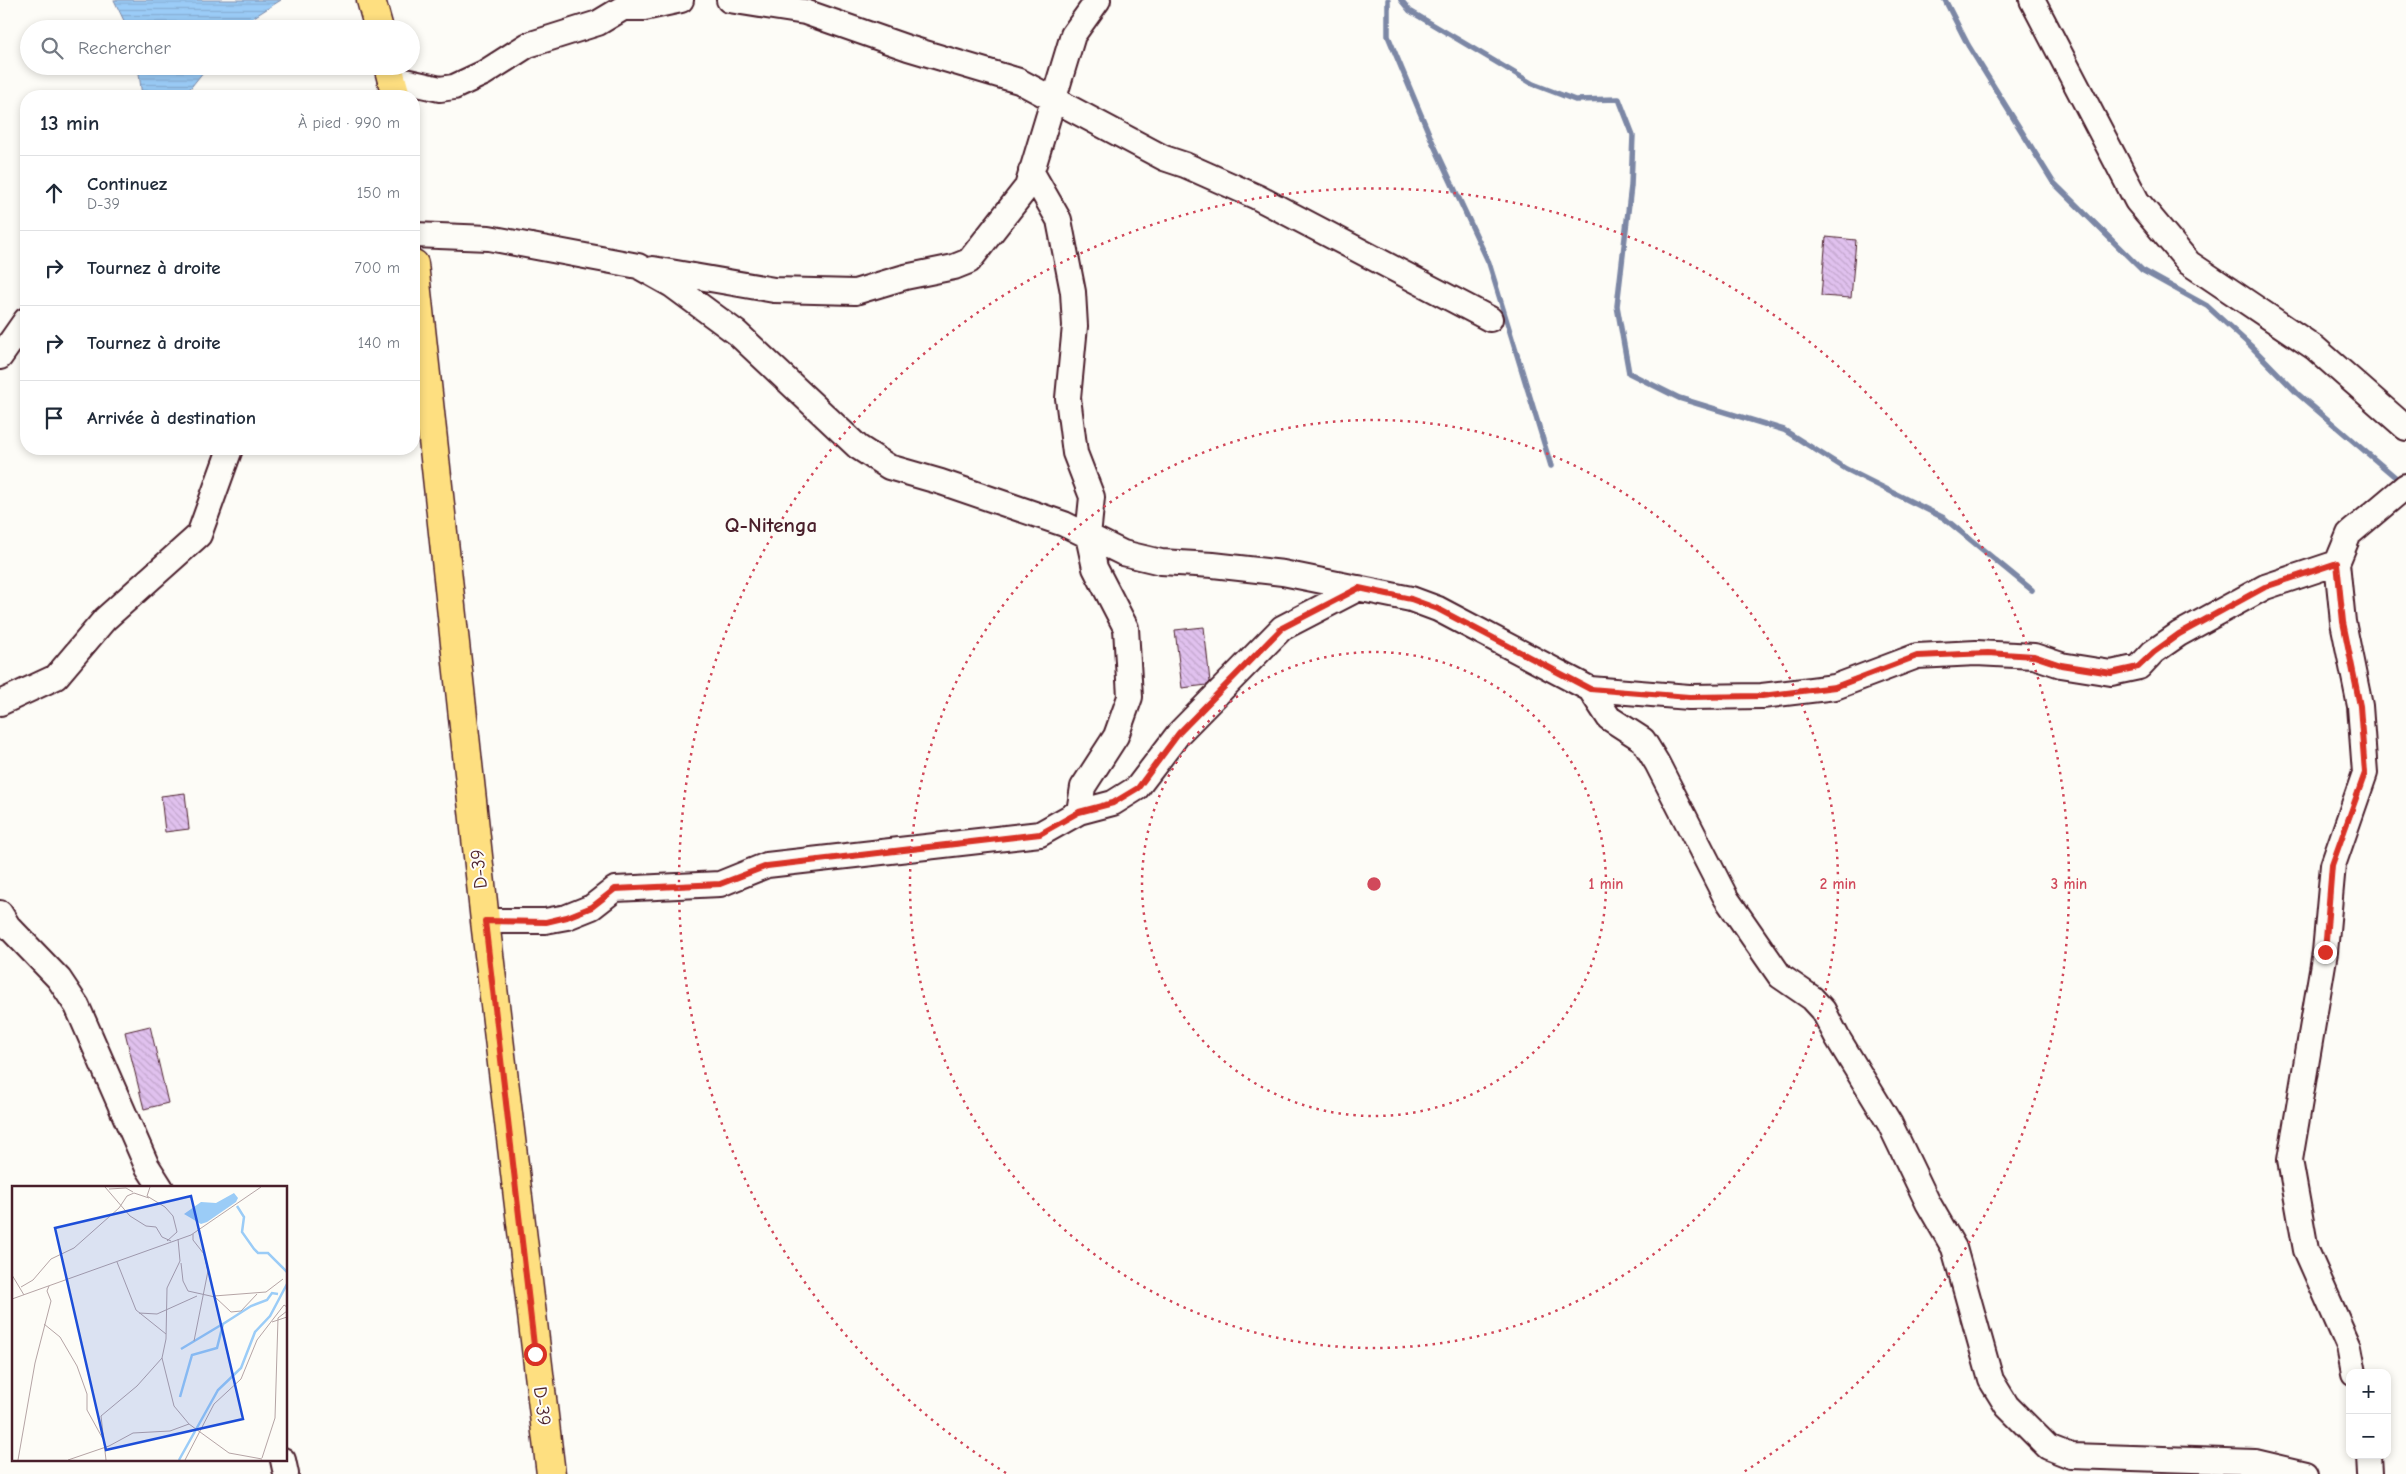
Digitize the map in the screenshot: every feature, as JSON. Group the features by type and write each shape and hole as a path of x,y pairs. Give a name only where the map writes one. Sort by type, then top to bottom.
{"main road":[{"path":"371,0 376,20"},
{"name":"D-39","path":"420,338 430,410 485,921 551,1474"}],"street":[{"path":"392,80 440,89 454,87 484,73 528,45 598,23 624,8 644,8 681,0"},
{"path":"729,0 806,12 908,48 1019,82 1091,118 1164,158 1257,197 1490,320"},
{"path":"420,235 488,238 774,290 855,292 969,261 1026,187 1073,35 1078,0"},
{"path":"1073,35 1098,0"},
{"path":"2032,0 2137,201 2189,263 2315,348 2406,428"},
{"path":"1031,171 1059,220 1073,292 1075,326 1068,398 1075,453 1092,497 1088,536 1095,568 1126,628 1130,697 1116,736 1083,787 1079,812"},
{"path":"638,266 672,285 737,332 858,447 890,467 941,482 1064,524 1123,553 1161,562 1213,565 1283,573 1411,599 1438,609 1590,689 1689,697 1762,696 1835,687 1917,656 1982,653 2034,656 2061,665 2111,673 2138,667 2154,652 2179,634 2265,587 2337,563"},
{"path":"0,357 20,329"},
{"path":"420,392 430,410"},
{"path":"0,703 56,677 105,618 199,535 228,455"},
{"path":"2353,1369 2349,1347 2306,1250 2290,1160 2325,952 2332,865 2365,773 2360,706 2343,622 2337,563 2349,534 2406,486"},
{"path":"485,921 546,922 567,917 592,907 615,889 720,884 767,866 1040,834 1079,812 1113,803 1138,788 1179,733 1282,628 1359,588"},
{"path":"1590,689 1609,718 1643,740 1657,763 1726,898 1780,976 1812,998 1823,1010 1837,1037 1890,1124 1928,1204 1954,1248 1991,1380 2007,1406 2048,1447 2071,1456 2255,1462 2306,1474"},
{"path":"0,913 8,926 58,979 76,1006 147,1166 160,1186"},
{"path":"2369,1459 2370,1474"}],"water":[{"path":"114,0 281,0 251,20 124,20"},
{"path":"139,75 201,75 189,90 141,90"}],"building":[{"path":"1826,237 1856,240 1851,298 1821,296"},
{"path":"1204,627 1210,682 1207,685 1182,688 1175,630"},
{"path":"185,793 189,829 165,832 161,796"},
{"path":"150,1026 168,1103 144,1109 125,1032"}],"waterway":[{"path":"1388,0 1388,36 1432,141 1489,263 1551,466"},
{"path":"1401,0 1410,11 1533,84 1575,100 1619,99 1633,135 1631,186 1617,306 1629,373 1679,398 1784,430 1846,469 1944,518 2032,590"},
{"path":"1945,0 1968,45 2053,182 2142,270 2207,306 2251,346 2298,394 2401,482"}],"district":[{"name":"Q-Nitenga","path":"771,525"}],"route":[{"path":"535,1354 485,921 546,922 567,917 592,907 615,889 720,884 767,866 1040,834 1079,812 1113,803 1138,788 1179,733 1282,628 1359,588 1411,599 1438,609 1590,689 1689,697 1762,696 1835,687 1917,656 1988,653 2034,656 2061,665 2111,673 2138,667 2154,652 2179,634 2265,587 2337,563 2343,622 2360,706 2365,773 2332,865 2325,952"}]}
